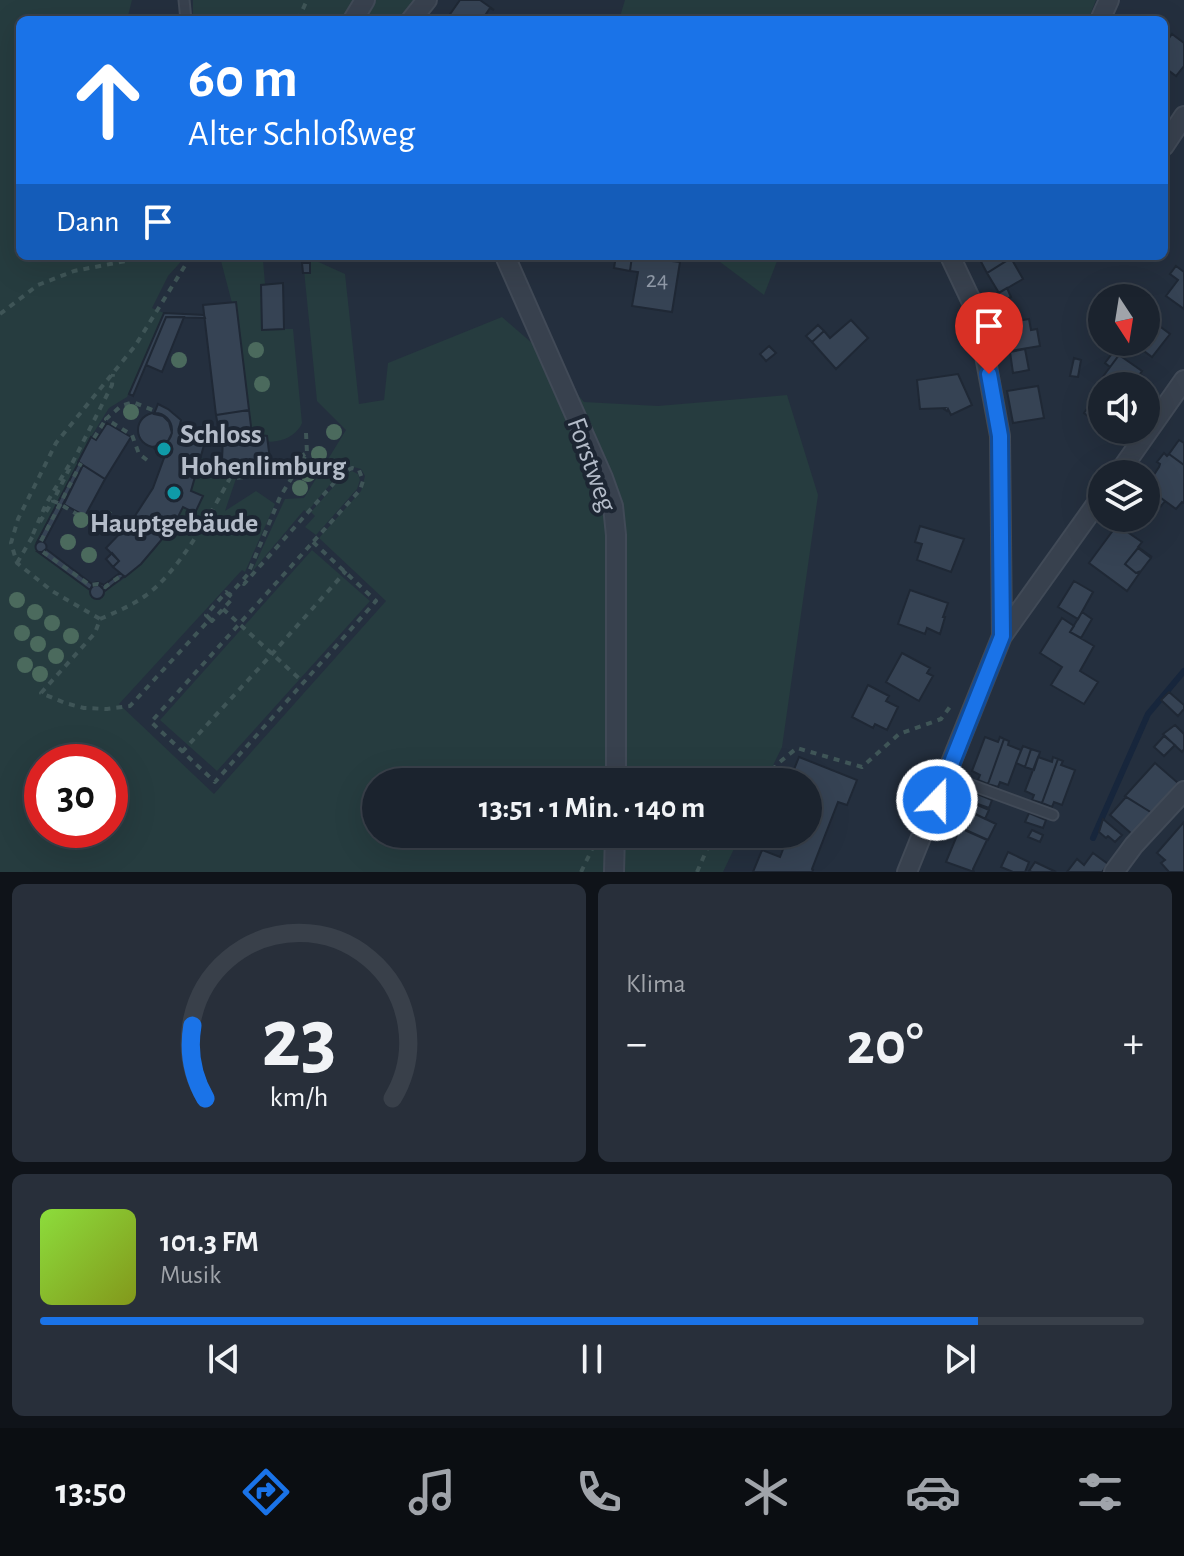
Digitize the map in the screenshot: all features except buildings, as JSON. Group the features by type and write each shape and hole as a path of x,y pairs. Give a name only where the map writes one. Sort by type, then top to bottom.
{"street":[{"path":"414,16 427,0"},
{"path":"1168,140 1184,116"},
{"name":"Forstweg","path":"507,260 613,506 616,768"},
{"path":"952,260 977,313 1000,436 1002,636"},
{"path":"1128,460 1184,380"},
{"path":"907,872 1002,636 1088,516"},
{"path":"1114,872 1134,845 1184,791"},
{"path":"614,872 615,848"}],"lane":[{"path":"947,776 1053,815"}],"path":[{"path":"0,314 38,285 74,271 131,260"},
{"path":"100,619 52,591 17,563 11,543 18,519 56,443 135,346 188,260"},
{"path":"112,508 103,519 90,520 53,501 112,385 114,372"},
{"path":"94,438 106,419 121,406 133,402 155,411"},
{"path":"106,419 132,435 139,454 147,460"},
{"path":"229,595 248,574 280,497 307,453 306,433"},
{"path":"17,563 58,481 78,452"},
{"path":"210,619 206,615 226,592 233,598 130,706 84,708 41,693 95,633 100,619 148,595 164,578 214,508 230,478 269,476 307,453"},
{"path":"41,541 81,463"},
{"path":"241,582 244,584 343,473 352,468 359,470 363,481 360,490 313,542 239,625 151,722 215,782 376,601 313,542"},
{"path":"33,534 58,504"},
{"path":"43,552 90,585 105,587 122,575"},
{"path":"182,752 346,571"},
{"path":"223,609 303,682"},
{"path":"775,768 797,748 862,767 899,734 941,719 969,680 982,684"},
{"path":"581,872 592,848"},
{"path":"697,872 708,848"}],"green space":[{"path":"0,0 132,0 128,16 16,16 16,260 182,260 168,276 152,308 164,313 127,397 109,408 91,437 36,544 36,550 99,600 105,591 129,575 150,555 183,507 195,512 203,496 191,491 201,458 241,464 225,511 256,491 275,504 245,572 242,570 119,704 214,794 386,601 319,538 361,491 365,476 361,469 350,466 338,475 307,512 304,510 251,573 285,499 304,498 346,430 317,401 303,260 314,260 345,274 359,404 384,400 388,363 502,317 540,350 584,402 658,406 787,395 818,495 782,747 772,768 362,768 362,848 734,848 723,872 0,872"},
{"path":"193,0 419,0 404,16 193,16"},
{"path":"625,0 1096,0 1090,16 620,16"},
{"path":"263,260 262,329 293,329 302,423 292,435 270,442 252,434 232,303 221,261"},
{"path":"717,260 777,260 764,295"},
{"path":"352,471 358,474 360,480 357,489 316,535 305,527 315,516 311,512 344,475"},
{"path":"312,550 370,601 217,771 160,720"}],"waterway":[{"path":"1093,838 1148,714 1184,671"}],"place":[{"name":"Schloss Hohenlimburg","path":"164,449"},
{"name":"Hauptgebäude","path":"174,493"}],"route":[{"path":"937,800 1002,636 1000,436 989,374"}]}
